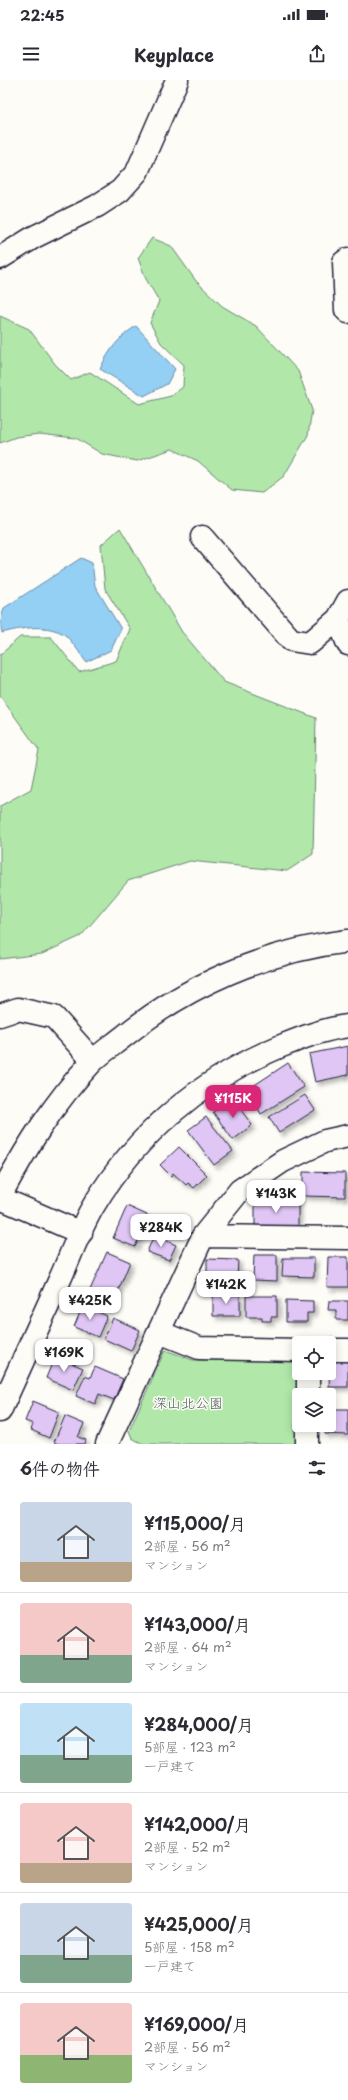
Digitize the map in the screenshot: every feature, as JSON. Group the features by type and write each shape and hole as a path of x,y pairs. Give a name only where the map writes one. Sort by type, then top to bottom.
{"street":[{"path":"0,258 34,237 97,206 120,191 136,172 177,80"},
{"path":"348,259 344,262 346,310 348,312"},
{"path":"202,536 291,640 310,643 343,610"},
{"path":"343,610 348,644"},
{"path":"81,1233 0,1197 27,1147 55,1107 93,1061 141,1022 177,999 230,972 287,952 348,941"},
{"path":"0,1015 18,1009 54,1017 93,1061"},
{"path":"0,1411 94,1205 116,1173 162,1120 190,1097 221,1075 255,1057 300,1038 348,1026"},
{"path":"115,1441 159,1332 203,1236 240,1190 283,1161 325,1141 348,1136"},
{"path":"203,1236 348,1238"},
{"path":"159,1332 198,1348 292,1350"},
{"path":"336,1350 348,1350"},
{"path":"307,1432 307,1444"}],"green space":[{"path":"152,238 171,246 196,281 222,306 256,326 298,371 312,410 308,435 284,476 262,493 232,490 198,461 172,449 137,461 102,454 76,438 39,434 16,437 0,443 0,316 29,329 55,364 71,380 90,372 139,404 171,396 183,387 184,365 161,343 150,323 159,301 146,279 138,258"},
{"path":"120,528 182,632 224,682 316,718 313,854 287,871 190,861 128,881 81,936 42,954 0,959 0,806 31,789 39,750 0,696 0,655 20,637 51,637 79,672 116,661 130,629 105,589 101,545"},
{"name":"深山北公園","path":"165,1350 193,1360 292,1360 292,1380 300,1380 299,1388 292,1388 292,1432 298,1432 297,1444 143,1444 132,1438 129,1431"}],"water":[{"path":"136,326 175,369 167,384 144,396 100,369 115,344"},
{"path":"81,558 92,563 95,586 121,629 111,650 86,662 68,638 55,630 48,628 32,628 2,633 1,621 4,608"}],"building":[{"path":"348,1046 348,1075 315,1082 309,1054"},
{"path":"288,1063 304,1087 261,1114 247,1090"},
{"path":"305,1095 315,1110 279,1133 269,1117"},
{"path":"232,1098 252,1125 233,1140 213,1112"},
{"path":"206,1117 233,1151 214,1165 188,1130"},
{"path":"179,1147 207,1175 194,1188 188,1183 186,1185 173,1173 171,1176 160,1165"},
{"path":"303,1172 345,1173 345,1197 303,1196"},
{"path":"255,1202 298,1203 298,1226 255,1226"},
{"path":"127,1206 149,1216 135,1247 113,1238"},
{"path":"154,1235 176,1245 169,1260 147,1252"},
{"path":"107,1252 130,1262 114,1301 90,1290"},
{"path":"254,1255 277,1255 277,1281 253,1280"},
{"path":"328,1257 348,1257 348,1287 327,1287"},
{"path":"283,1258 314,1258 314,1277 282,1276"},
{"path":"207,1259 238,1260 237,1279 207,1279"},
{"path":"213,1294 240,1295 240,1316 213,1316"},
{"path":"246,1296 277,1296 277,1317 271,1317 271,1321 262,1321 262,1317 246,1317"},
{"path":"286,1300 313,1301 313,1313 307,1313 307,1322 286,1322"},
{"path":"329,1301 348,1301 348,1320 336,1320 336,1310 328,1310"},
{"path":"83,1305 107,1316 98,1337 74,1327"},
{"path":"113,1318 140,1330 131,1351 104,1339"},
{"path":"55,1356 83,1368 73,1390 46,1378"},
{"path":"336,1357 348,1357 348,1387 329,1387 329,1380 336,1380"},
{"path":"95,1367 123,1379 114,1400 99,1394 95,1404 76,1396 85,1376 90,1378"},
{"path":"33,1401 59,1412 49,1438 31,1430 33,1424 25,1421"},
{"path":"336,1409 348,1409 348,1435 325,1434 325,1432 336,1432"},
{"path":"65,1416 84,1424 78,1437 86,1440 84,1444 58,1444 54,1442"}]}
